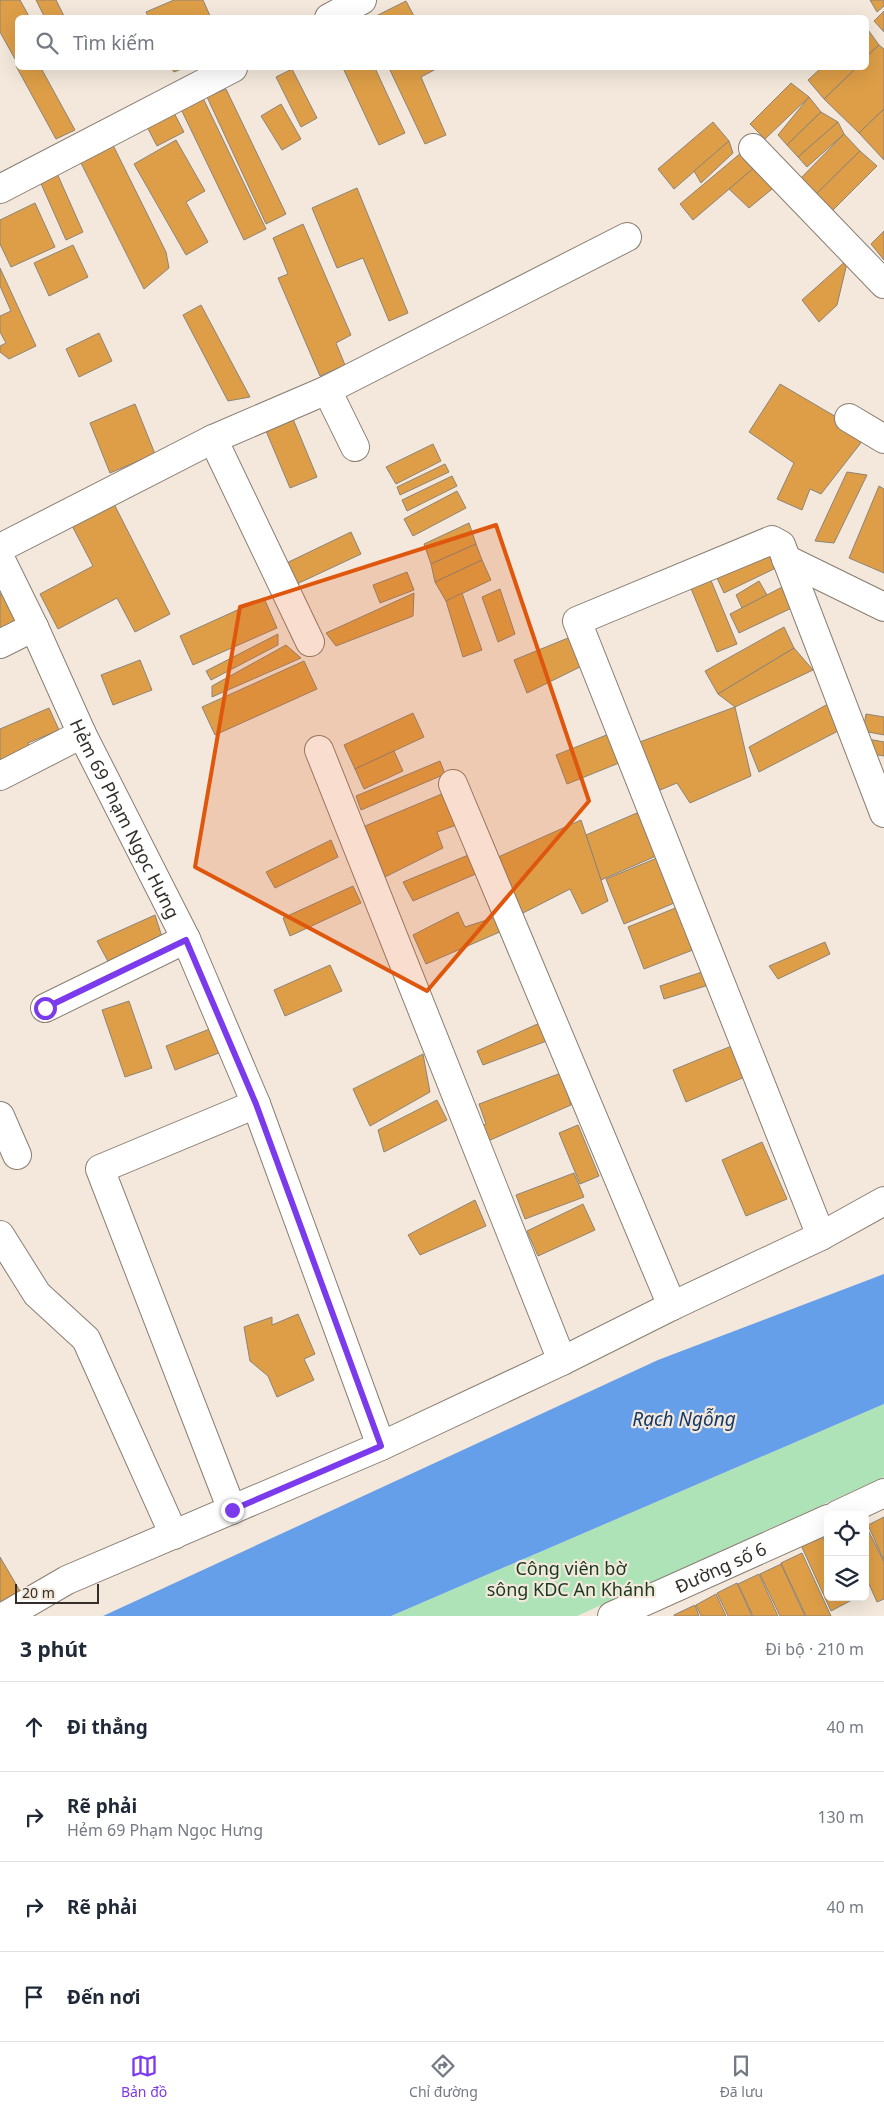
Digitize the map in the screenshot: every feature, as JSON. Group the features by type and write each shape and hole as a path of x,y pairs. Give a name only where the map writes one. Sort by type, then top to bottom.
{"street":[{"path":"334,15 362,0"},
{"path":"0,189 229,70"},
{"path":"753,148 884,284"},
{"path":"0,548 213,439 327,390 627,237"},
{"path":"327,390 355,447"},
{"path":"850,418 884,439"},
{"path":"213,439 310,642"},
{"path":"821,1236 577,621 772,540 780,545 884,813"},
{"name":"Hẻm 69 Phạm Ngọc Hưng","path":"0,558 34,627 82,734 186,940 256,1104 381,1446"},
{"path":"786,559 884,607"},
{"path":"0,644 34,627"},
{"path":"0,776 82,734"},
{"path":"319,750 562,1362"},
{"path":"453,784 672,1306"},
{"path":"45,1008 186,940"},
{"path":"232,1510 100,1168 256,1104"},
{"path":"0,1116 17,1155"},
{"path":"5,1616 67,1580 381,1446 562,1362 672,1306 821,1236 884,1201"},
{"path":"0,1235 37,1294 86,1338 174,1535"},
{"path":"846,1511 884,1494"},
{"name":"Đường số 6","path":"612,1616 824,1521"}],"highlighted area":[{"path":"496,525 589,801 427,991 195,867 240,607"}],"green space":[{"name":"Công viên bờ sông KDC An Khánh","path":"884,1404 884,1477 577,1616 391,1616"}],"water":[{"name":"Rạch Ngỗng","path":"884,1274 884,1404 391,1616 103,1616 658,1360"}],"building":[{"path":"0,0 20,0 28,15 15,15 15,59 0,32"},
{"path":"36,0 56,0 64,15 44,15"},
{"path":"174,0 203,0 210,15 148,15 146,12"},
{"path":"870,0 884,0 884,6 877,12"},
{"path":"406,1 413,15 378,15"},
{"path":"884,11 884,32 874,21"},
{"path":"869,31 879,45 869,54"},
{"path":"879,45 884,49 884,109 859,133 824,99 854,70 869,70 869,54"},
{"path":"18,70 42,70 75,130 56,139"},
{"path":"293,70 317,118 301,127 276,77"},
{"path":"344,70 376,70 405,133 379,145"},
{"path":"390,70 434,70 421,77 446,135 425,144"},
{"path":"819,70 854,70 824,99 808,80"},
{"path":"791,83 809,97 765,139 750,124"},
{"path":"226,89 286,214 266,224 207,97"},
{"path":"202,96 266,229 244,240 180,107"},
{"path":"809,97 821,112 787,145 778,135"},
{"path":"281,104 301,139 282,150 261,116"},
{"path":"884,109 884,160 859,133"},
{"path":"173,111 184,132 157,146 146,125"},
{"path":"821,112 838,122 798,157 787,145"},
{"path":"713,122 729,141 674,189 658,169"},
{"path":"838,122 844,134 807,167 798,157"},
{"path":"844,134 860,151 813,197 799,180"},
{"path":"109,137 166,252 169,268 144,289 76,153"},
{"path":"176,140 205,191 186,202 208,242 186,255 134,164"},
{"path":"729,141 733,153 701,183 694,171"},
{"path":"748,147 762,161 693,220 680,204"},
{"path":"860,151 877,166 828,215 813,197"},
{"path":"762,161 783,180 749,208 729,189"},
{"path":"56,171 83,232 66,240 39,179"},
{"path":"357,188 408,313 389,321 363,258 337,268 312,208"},
{"path":"35,203 55,247 11,267 0,244 0,220"},
{"path":"303,224 351,335 336,343 345,365 320,376 278,278 288,274 273,238"},
{"path":"884,231 884,260 871,244"},
{"path":"73,245 88,277 49,296 34,263"},
{"path":"848,259 837,305 819,322 802,300"},
{"path":"0,268 36,346 9,359 0,352 0,346 6,343 0,332 0,316 11,311 0,286"},
{"path":"201,305 250,397 228,401 183,315"},
{"path":"99,333 112,361 79,377 66,349"},
{"path":"780,384 867,435 821,494 810,489 802,510 777,499 794,463 749,432"},
{"path":"135,404 155,454 110,473 90,423"},
{"path":"293,419 317,477 290,488 266,431"},
{"path":"433,444 441,461 396,484 386,467"},
{"path":"445,464 449,472 400,495 397,487"},
{"path":"847,472 867,475 834,543 815,541"},
{"path":"452,476 457,486 407,511 402,500"},
{"path":"879,486 884,489 884,573 849,558"},
{"path":"457,491 466,508 413,536 404,519"},
{"path":"111,498 170,614 135,632 117,598 58,629 40,594 93,566 69,520"},
{"path":"469,523 476,544 431,564 424,544"},
{"path":"351,532 361,554 284,590 274,569"},
{"path":"476,544 482,560 435,582 431,564"},
{"path":"772,549 780,566 724,593 716,576"},
{"path":"482,560 491,580 446,601 435,582"},
{"path":"407,572 414,590 380,603 373,585"},
{"path":"710,578 737,644 717,652 690,586"},
{"path":"759,581 767,595 742,608 736,595"},
{"path":"790,583 798,605 739,633 730,614"},
{"path":"500,589 515,634 498,642 482,597"},
{"path":"9,590 25,624 0,636 0,594"},
{"path":"414,593 413,616 336,646 326,633"},
{"path":"462,593 482,650 463,657 446,601"},
{"path":"264,598 277,628 193,665 180,636"},
{"path":"784,627 794,648 718,694 705,671"},
{"path":"278,634 278,645 211,680 206,671"},
{"path":"568,638 584,665 527,693 514,660"},
{"path":"286,645 301,658 212,697 212,686"},
{"path":"794,648 813,670 735,707 718,694"},
{"path":"140,660 152,690 113,705 101,675"},
{"path":"304,661 317,689 215,735 202,707"},
{"path":"828,704 840,730 759,772 749,747"},
{"path":"735,707 751,776 690,803 677,783 660,790 637,743"},
{"path":"49,708 59,730 28,743 32,751 0,765 0,729"},
{"path":"413,713 424,737 355,769 344,745"},
{"path":"866,714 884,717 884,735 863,731"},
{"path":"609,734 619,763 567,784 556,755"},
{"path":"868,739 884,742 884,756 866,753"},
{"path":"394,751 403,771 364,789 355,769"},
{"path":"440,761 445,774 361,810 356,796"},
{"path":"449,791 462,823 437,832 443,848 385,877 365,826"},
{"path":"646,809 663,853 601,880 586,835"},
{"path":"581,820 608,901 582,914 570,889 523,913 496,858"},
{"path":"331,840 338,857 275,888 266,872"},
{"path":"478,851 485,870 413,901 403,882"},
{"path":"669,853 686,898 624,924 606,879"},
{"path":"353,886 361,903 290,936 283,918"},
{"path":"688,903 703,946 644,969 628,927"},
{"path":"458,912 465,927 499,916 502,931 426,964 413,935"},
{"path":"155,915 164,943 111,967 97,941"},
{"path":"825,942 830,954 778,979 769,966"},
{"path":"330,965 342,991 285,1016 274,990"},
{"path":"711,969 715,983 664,999 660,986"},
{"path":"129,1001 152,1068 125,1077 102,1010"},
{"path":"542,1022 552,1039 483,1065 477,1051"},
{"path":"220,1025 229,1049 175,1070 166,1046"},
{"path":"734,1045 747,1076 686,1102 673,1070"},
{"path":"423,1054 430,1092 370,1126 353,1089"},
{"path":"561,1073 571,1105 481,1144 477,1128 486,1124 479,1104"},
{"path":"437,1100 447,1120 384,1152 378,1130"},
{"path":"578,1125 599,1176 580,1184 559,1133"},
{"path":"762,1142 787,1199 746,1216 722,1160"},
{"path":"574,1173 584,1197 525,1219 516,1195"},
{"path":"475,1200 486,1226 420,1255 408,1235"},
{"path":"583,1204 595,1230 538,1256 527,1231"},
{"path":"298,1314 315,1354 304,1359 314,1380 277,1397 268,1376 250,1361 244,1327 272,1317 272,1325"},
{"path":"884,1517 884,1561 869,1527 869,1524"},
{"path":"869,1532 884,1562 884,1599 877,1602 869,1584"},
{"path":"821,1533 824,1540 824,1596 800,1543"},
{"path":"802,1553 831,1616 806,1616 781,1563"},
{"path":"0,1557 20,1591 0,1604"},
{"path":"781,1564 805,1616 780,1616 760,1574"},
{"path":"759,1574 778,1616 753,1616 738,1584"},
{"path":"737,1583 752,1616 728,1616 717,1593"},
{"path":"716,1594 726,1616 701,1616 696,1605"},
{"path":"826,1601 850,1601 831,1611"},
{"path":"695,1605 699,1616 674,1616 674,1615"}],"route":[{"path":"45,1008 186,940 256,1104 381,1446 232,1510"}]}
